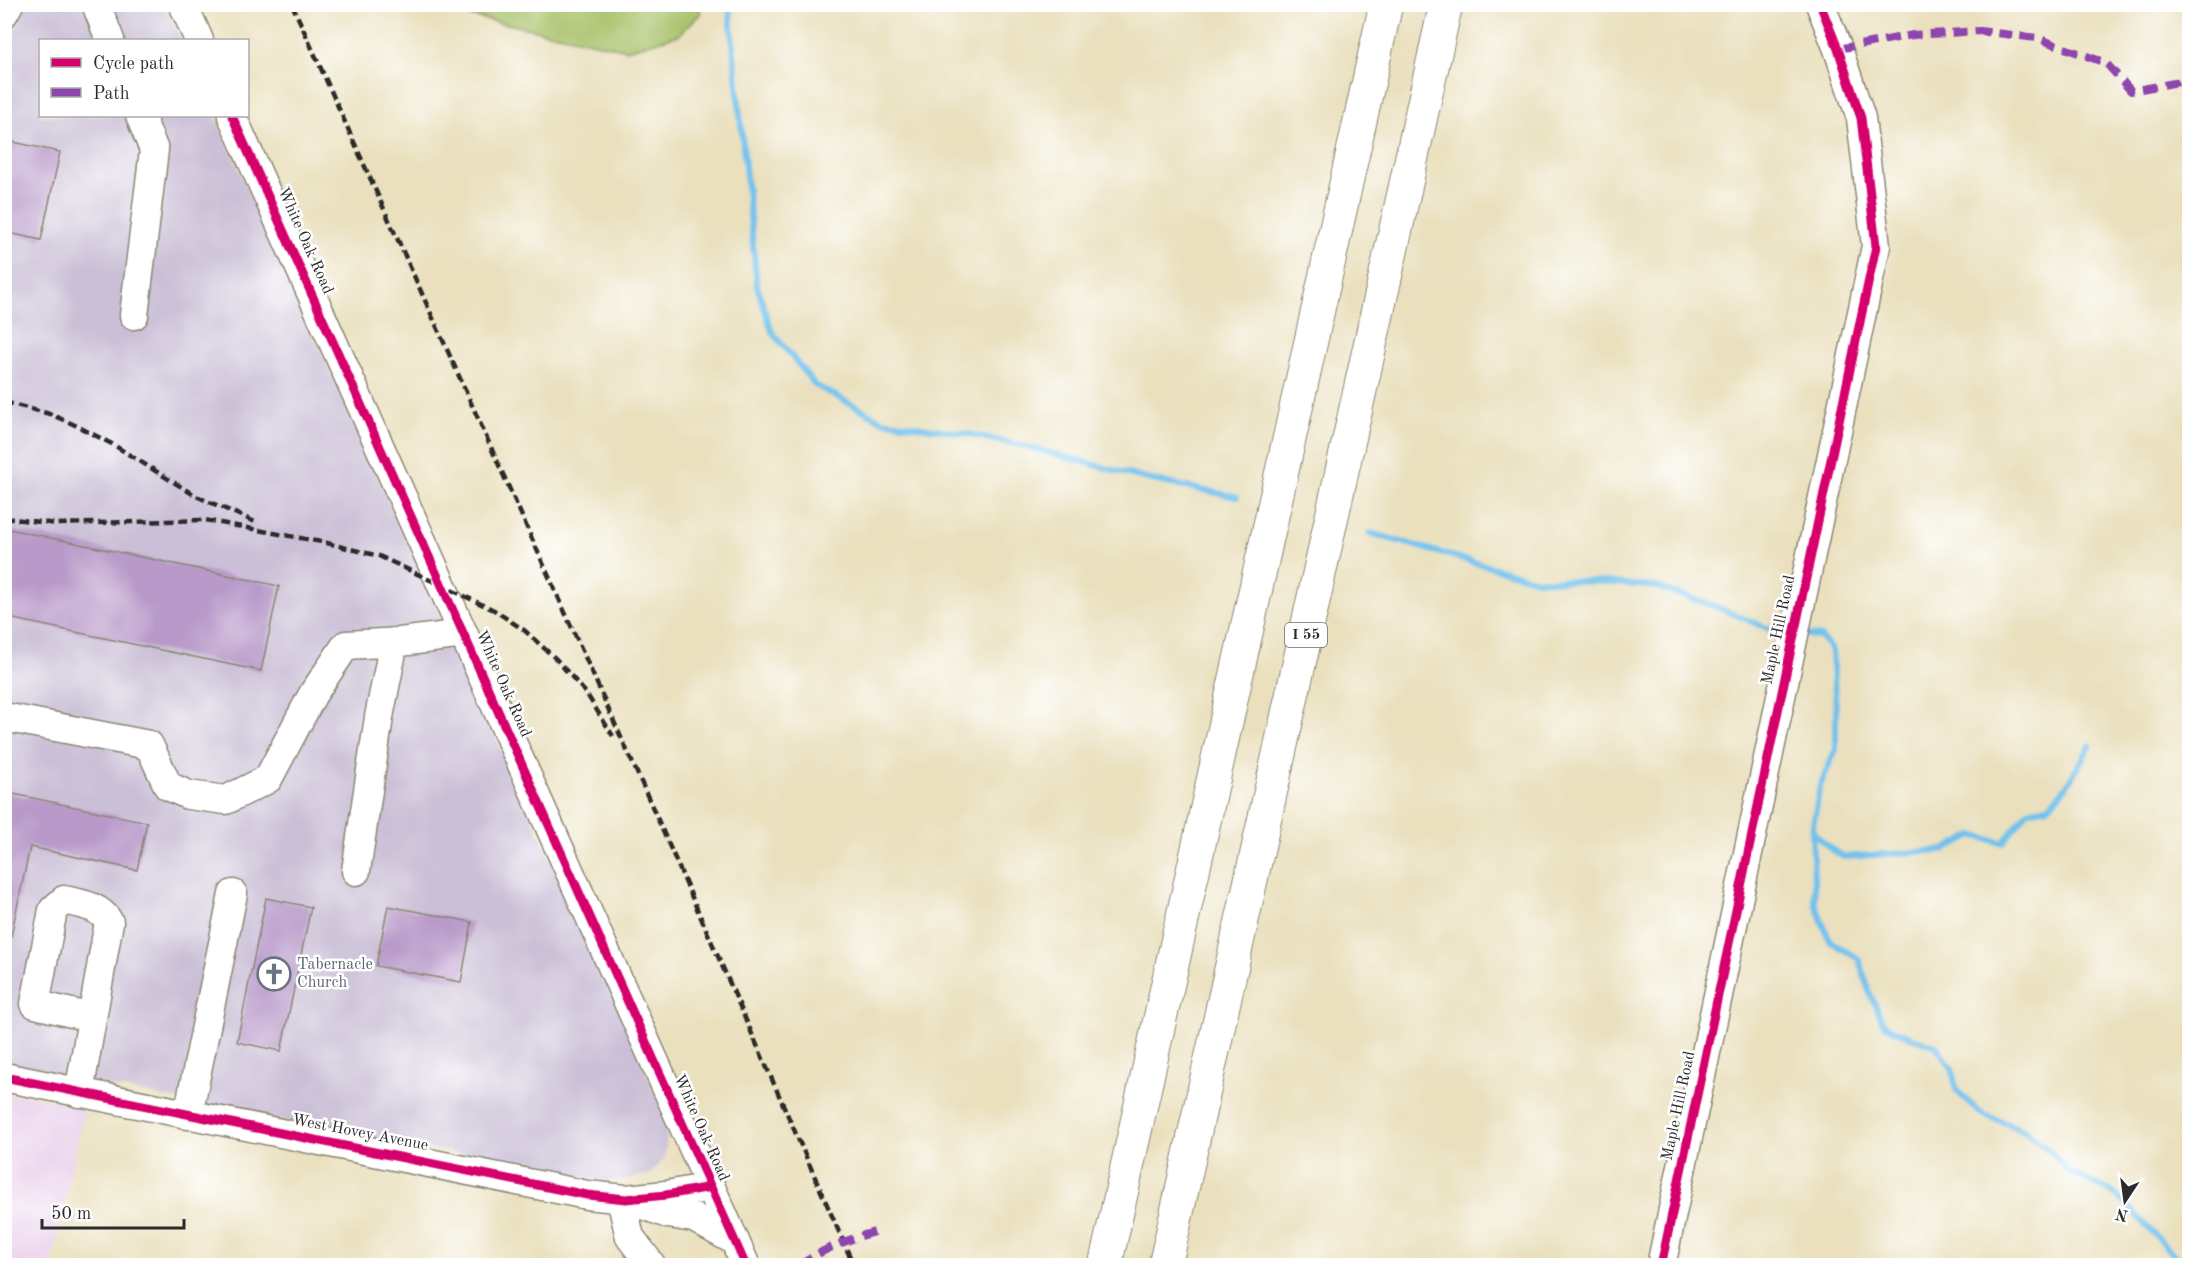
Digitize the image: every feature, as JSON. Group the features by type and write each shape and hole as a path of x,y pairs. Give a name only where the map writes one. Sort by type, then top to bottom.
{"highway":[{"path":"1105,1266 1386,4"},
{"name":"I 55","path":"1165,1266 1446,4"}],"street":[{"path":"4,14 9,4"},
{"path":"96,4 110,39"},
{"path":"183,4 199,39"},
{"name":"Maple Hill Road","path":"1661,1266 1876,246 1861,118 1820,4"},
{"path":"134,315 154,150 140,117"},
{"name":"White Oak Road","path":"232,117 741,1253"},
{"path":"4,717 149,745 168,786 188,795 226,800 268,779 313,694 346,645 464,634"},
{"path":"356,871 379,717 394,642"},
{"path":"188,1115 233,894"},
{"path":"79,1093 92,1018"},
{"name":"West Hovey Avenue","path":"4,1077 587,1195 624,1199 666,1195 711,1186"},
{"path":"652,1266 630,1237 624,1199 668,1214 694,1218 741,1253"}],"shaded area":[{"path":"4,5 165,5 182,39 39,39 39,117 215,117 665,1113 667,1136 665,1158 650,1175 606,1182 525,1165 351,1135 5,1065"},
{"path":"4,1091 85,1107 51,1265 5,1265"}],"green space":[{"path":"419,5 698,5 701,13 679,35 627,50"}],"building":[{"path":"4,140 60,152 41,240 4,232"},
{"path":"4,528 279,586 261,671 4,617"},
{"path":"4,792 147,822 137,870 30,847 11,936 4,935"},
{"name":"Tabernacle Church","path":"266,898 311,907 281,1051 237,1042"},
{"path":"388,906 472,922 461,982 376,966"}],"waterway":[{"path":"729,4 757,286 772,332 815,385 883,421 968,434 1028,447 1147,479 1237,497"},
{"path":"1370,533 1537,580 1604,582 1656,587 1714,606 1772,630 1786,632"},
{"path":"1802,634 1821,637 1832,651 1836,749 1820,786 1812,831 1815,904 1830,941 1859,959 1869,991 1884,1025 1936,1046 1952,1068 1956,1090 1980,1113 2023,1130 2049,1150 2068,1171 2116,1194 2184,1266"},
{"path":"1812,831 1831,849 1844,857 1944,850 1972,835 2003,843 2028,811 2048,807 2066,787 2090,746"}],"railway":[{"path":"292,4 651,804 854,1266"},
{"path":"4,402 50,414 75,425 112,444 196,496 255,522"},
{"path":"4,518 57,524 205,520 327,543 379,556 494,610 524,630 556,659 586,693 613,736"}],"marked path":[{"path":"1838,49 1913,35 1980,31 2037,38 2106,63 2131,91 2190,80"},
{"path":"799,1266 835,1246 874,1232"}],"cycle path":[{"path":"1661,1266 1876,246 1861,118 1820,4"},
{"path":"232,117 746,1266"},
{"path":"4,1077 587,1195 626,1199 711,1187"}],"place":[{"name":"Tabernacle Church","path":"274,974"}]}
